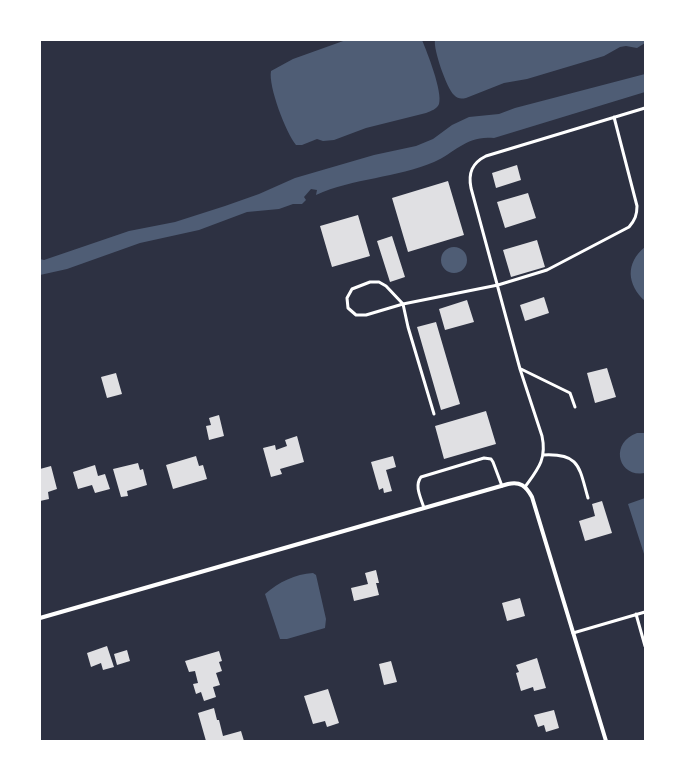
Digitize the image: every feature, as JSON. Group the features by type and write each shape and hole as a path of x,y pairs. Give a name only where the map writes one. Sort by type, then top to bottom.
{"street":[{"path":"40,618 502,486 514,483 521,484 526,487 532,497 606,741"}],"lane":[{"path":"526,487 540,465 544,445 520,369 469,180 470,172 473,165 486,156 645,108"},
{"path":"434,414 408,328 403,304 386,286 379,282 374,281 357,286 349,293 347,298 348,308 352,312 361,316 403,304 498,285 547,270 622,232 634,221 637,214 637,206 614,117"},
{"path":"520,369 570,392 575,407"},
{"path":"543,455 565,456 572,460 581,472 588,498"},
{"path":"424,508 418,487 419,480 422,477 484,458 491,459 493,462 502,486"},
{"path":"573,633 645,612"},
{"path":"636,614 645,646"}],"water":[{"path":"346,40 422,40 437,82 440,98 439,104 432,111 366,128 334,140 323,141 317,139 302,145 296,145 287,130 275,98 272,87 271,71 293,59"},
{"path":"435,40 645,40 645,43 637,48 626,46 620,47 604,56 527,79 504,83 461,99 454,95 444,77 436,52"},
{"path":"645,74 645,92 494,138 476,139 462,145 434,162 405,172 345,185 316,195 317,190 311,189 304,197 306,200 302,204 293,204 279,209 247,212 199,230 140,243 67,269 40,275 40,259 44,260 129,231 175,222 259,194 295,178 374,155 416,146 433,139 452,125 469,117 499,114 515,108"},
{"path":"454,247 463,251 467,260 463,269 454,273 445,269 441,260 445,251"},
{"path":"645,247 645,301 639,295 632,281 631,267 634,260"},
{"path":"637,433 645,433 645,473 636,473 628,470 620,459 620,451 623,444 628,438"},
{"path":"645,498 645,557 628,504"},
{"path":"313,573 316,575 326,619 325,628 287,639 280,639 265,594 288,579"}],"building":[{"path":"517,165 521,180 496,188 492,173"},
{"path":"448,181 464,235 408,252 392,198"},
{"path":"528,193 536,218 505,228 497,202"},
{"path":"358,215 370,256 332,267 320,226"},
{"path":"392,236 405,277 390,282 377,241"},
{"path":"537,240 545,267 511,277 503,250"},
{"path":"544,297 549,313 525,321 520,305"},
{"path":"467,300 474,322 445,330 439,309"},
{"path":"436,322 460,404 441,410 417,327"},
{"path":"607,368 616,397 595,403 587,373"},
{"path":"116,373 122,394 107,398 101,377"},
{"path":"486,411 496,444 444,459 435,426"},
{"path":"219,415 224,436 209,440 206,426 211,425 209,418"},
{"path":"297,436 304,462 280,469 282,474 271,477 263,448 275,445 276,450 287,446 285,440"},
{"path":"196,456 199,466 203,465 207,479 173,489 166,465"},
{"path":"393,456 396,467 386,470 392,491 384,493 383,488 379,490 371,462"},
{"path":"138,463 140,470 143,469 147,485 127,491 128,496 121,497 113,469"},
{"path":"95,465 98,476 105,474 110,489 95,493 92,485 78,489 73,472"},
{"path":"51,466 57,489 48,492 49,499 40,501 40,469"},
{"path":"602,501 612,533 585,541 579,521 595,516 592,504"},
{"path":"376,570 379,583 376,583 379,595 354,601 351,588 368,584 365,573"},
{"path":"520,598 525,616 507,621 502,603"},
{"path":"107,646 114,667 103,670 101,663 91,667 87,653"},
{"path":"127,650 130,661 117,665 114,654"},
{"path":"219,651 222,661 219,662 222,671 216,673 220,685 213,687 216,697 204,701 201,692 196,694 193,684 198,683 195,671 189,672 185,661"},
{"path":"537,658 546,688 534,691 533,687 521,691 516,673 519,672 516,665"},
{"path":"391,661 397,682 384,685 379,664"},
{"path":"328,689 339,723 327,727 325,721 313,724 304,696"},
{"path":"214,708 223,736 241,731 244,741 206,741 198,713"},
{"path":"554,710 559,728 546,732 544,725 538,727 534,715"}]}
